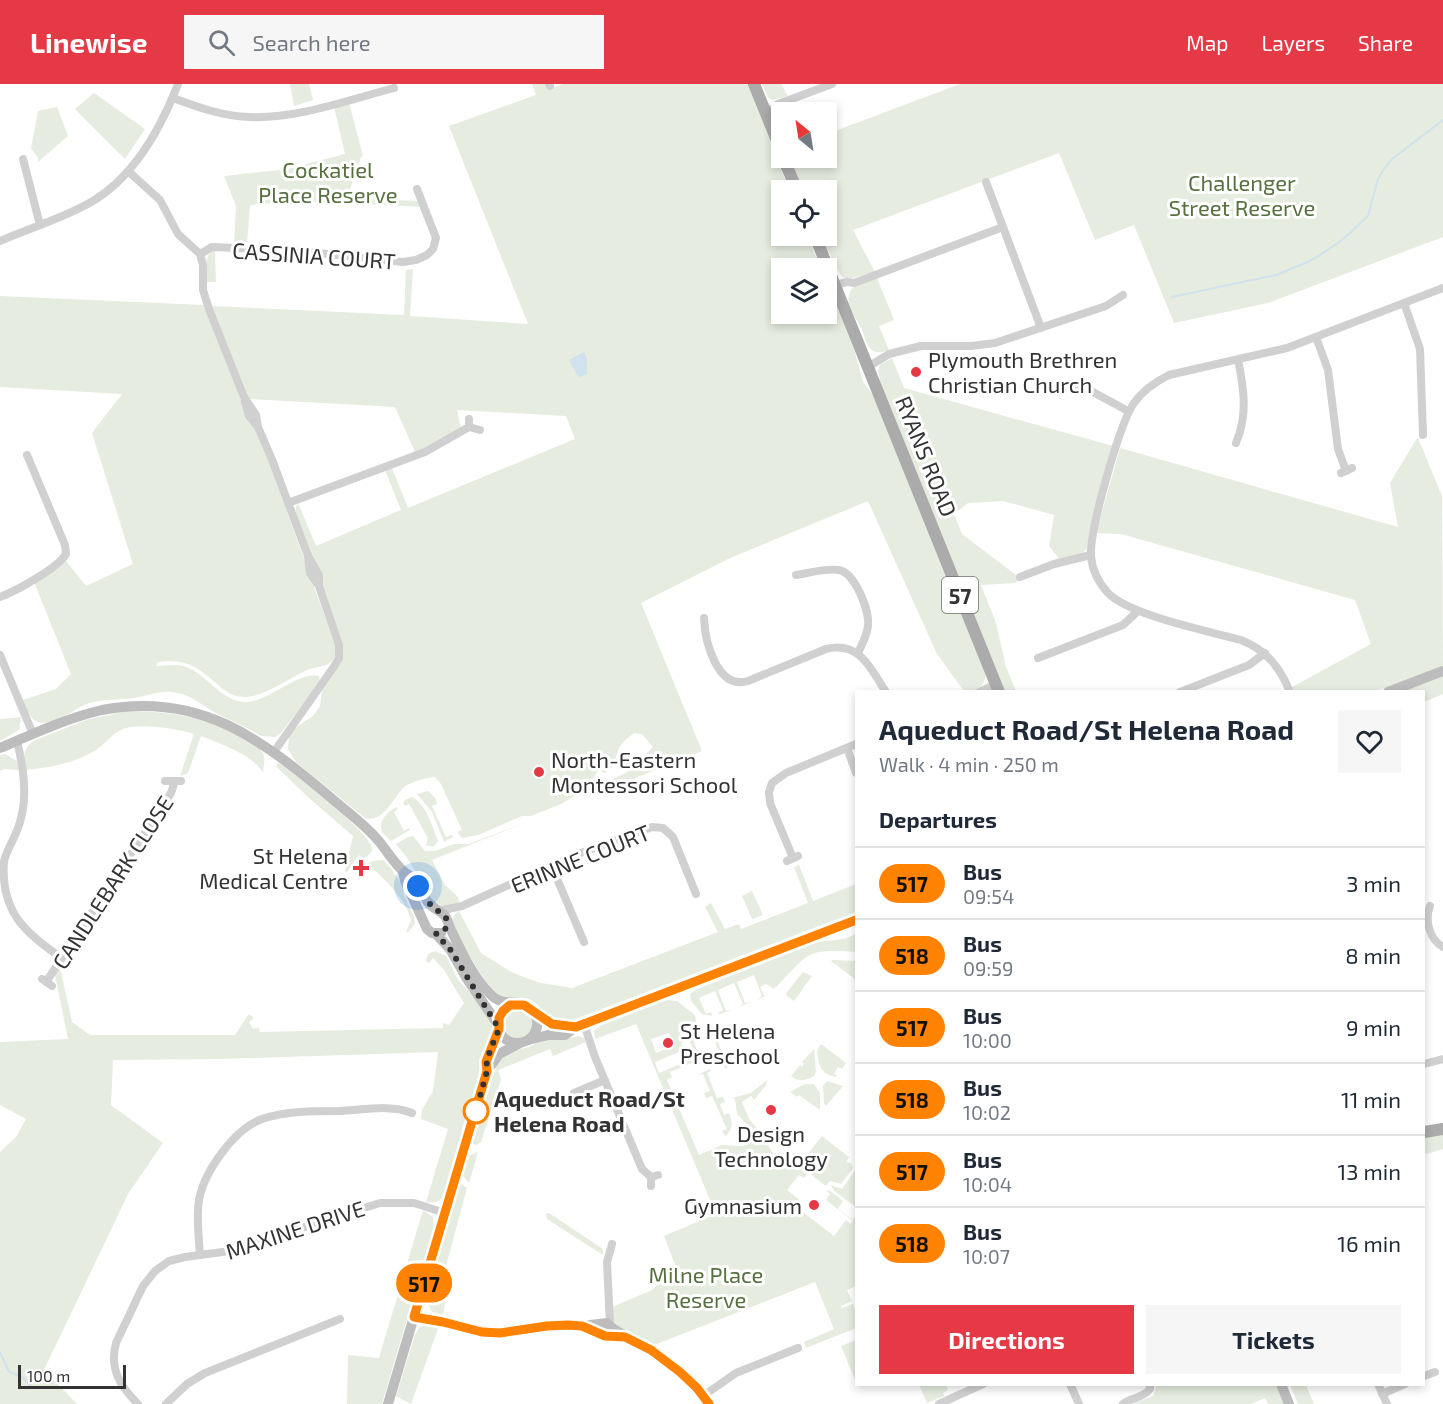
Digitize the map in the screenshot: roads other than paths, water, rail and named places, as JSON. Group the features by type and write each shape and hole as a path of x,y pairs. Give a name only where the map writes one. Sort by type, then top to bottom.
{"main road":[{"path":"754,84 771,126"},
{"name":"RYANS ROAD","path":"837,289 998,689"},
{"path":"1393,690 1443,671"},
{"path":"9,744 64,722 103,710 162,707 200,714 223,722 274,752 366,827 386,848 403,872 414,880 437,911 444,915 488,992 498,1000 527,1006 554,1025 580,1026"},
{"path":"403,872 429,931 436,934 450,949 508,1040 522,1042 542,1036 565,1035 580,1026 855,920"},
{"path":"425,922 428,914 437,911"},
{"path":"436,934 442,932 447,922"},
{"path":"487,1071 485,1066 499,1027 499,1018 503,1011 514,1004"},
{"path":"388,1404 487,1071 500,1054 531,1037 537,1028 535,1013"},
{"path":"1425,1132 1443,1129"},
{"path":"415,1314 435,1316 443,1322 473,1331 491,1333 547,1326 606,1328 660,1356 689,1380 706,1400"},
{"path":"1282,1386 1289,1404"}],"street":[{"path":"0,241 94,201 106,192 128,171 150,140 178,84"},
{"path":"764,109 775,103 778,104 832,84"},
{"path":"173,98 217,113 266,117 301,112 394,88"},
{"path":"23,159 40,225"},
{"path":"128,171 160,200 178,234 200,254 203,264 203,290 209,309 244,397 249,416 258,427 308,556 319,575 319,586 338,641 339,657 274,752"},
{"path":"986,182 1041,328"},
{"name":"CASSINIA COURT","path":"200,254 214,247 299,251 394,262 416,260 431,252 436,238 417,189"},
{"path":"837,289 847,282 854,283 1003,227"},
{"path":"1289,690 1279,669 1265,653 1241,640 1138,611 1118,602 1095,573 1091,555 1092,534 1128,411 1147,388 1178,372 1287,348 1443,288"},
{"path":"867,364 876,357 881,358 921,346 971,346 994,343 1106,306 1123,295"},
{"path":"1404,303 1420,349 1423,435"},
{"path":"1316,337 1328,370 1338,449 1346,471"},
{"path":"1237,443 1243,425 1245,408 1244,386 1238,360"},
{"path":"1056,384 1093,392 1128,411"},
{"path":"288,503 424,452 469,423 480,430"},
{"path":"0,597 25,585 58,563 66,554 65,545 27,453"},
{"path":"1020,577 1054,564 1091,555"},
{"path":"796,575 836,570 844,572 851,578 864,606 868,622 858,653"},
{"path":"1038,658 1123,625 1138,611"},
{"path":"704,618 706,639 719,669 726,678 735,682 748,681 826,649 845,648 858,653 885,690"},
{"path":"1185,690 1249,665 1265,653"},
{"path":"0,655 33,734"},
{"path":"9,744 20,763 25,791 24,808 17,832 2,867 0,883 3,898 8,913 18,927 62,958"},
{"path":"793,858 770,803 769,792 772,783 786,773 855,744"},
{"path":"847,748 855,769"},
{"name":"CANDLEBARK CLOSE","path":"47,982 178,781 165,781"},
{"name":"ERINNE COURT","path":"437,911 462,906 629,834 659,827 667,830 673,837 696,894"},
{"path":"552,867 584,942"},
{"name":"ERINNE COURT","path":"447,922 462,906"},
{"path":"1430,906 1428,921 1437,946"},
{"path":"580,1026 642,1169 653,1179"},
{"path":"1425,1064 1443,1059"},
{"path":"574,1093 605,1080"},
{"path":"200,1255 198,1212 201,1191 228,1145 246,1127 266,1118 311,1112 398,1109 412,1113"},
{"name":"MAXINE DRIVE","path":"138,1404 124,1389 117,1376 113,1360 116,1343 137,1296 155,1271 177,1258 230,1251 355,1209 380,1203 414,1203 445,1213"},
{"path":"606,1328 609,1312 607,1262 612,1244"},
{"path":"166,1404 187,1384 205,1373 340,1319"},
{"path":"706,1400 730,1376 798,1348"},
{"path":"1425,1376 1435,1371"},
{"path":"939,1404 979,1386"},
{"path":"1071,1386 1079,1404"},
{"path":"1123,1404 1146,1394 1150,1386"},
{"path":"1379,1386 1387,1404"},
{"path":"1382,1394 1400,1386"}],"water":[{"path":"584,352 587,359 587,374 580,377 569,360"}],"waterway":[{"path":"1172,297 1276,275 1323,253 1342,240 1368,216 1378,179 1392,159 1443,120"},
{"path":"0,1352 9,1372 21,1376 33,1388"}],"place":[{"name":"Plymouth Brethren Christian Church","path":"916,372"},
{"name":"North-Eastern Montessori School","path":"539,772"},
{"name":"St Helena Medical Centre","path":"361,868"},
{"name":"St Helena Preschool","path":"668,1043"},
{"name":"Design Technology","path":"771,1110"},
{"name":"Aqueduct Road/St Helena Road","path":"476,1111"},
{"name":"Gymnasium","path":"814,1205"}],"park label":[{"name":"Cockatiel Place Reserve","path":"328,182"},
{"name":"Challenger Street Reserve","path":"1242,194"},
{"name":"Milne Place Reserve","path":"706,1286"}]}
